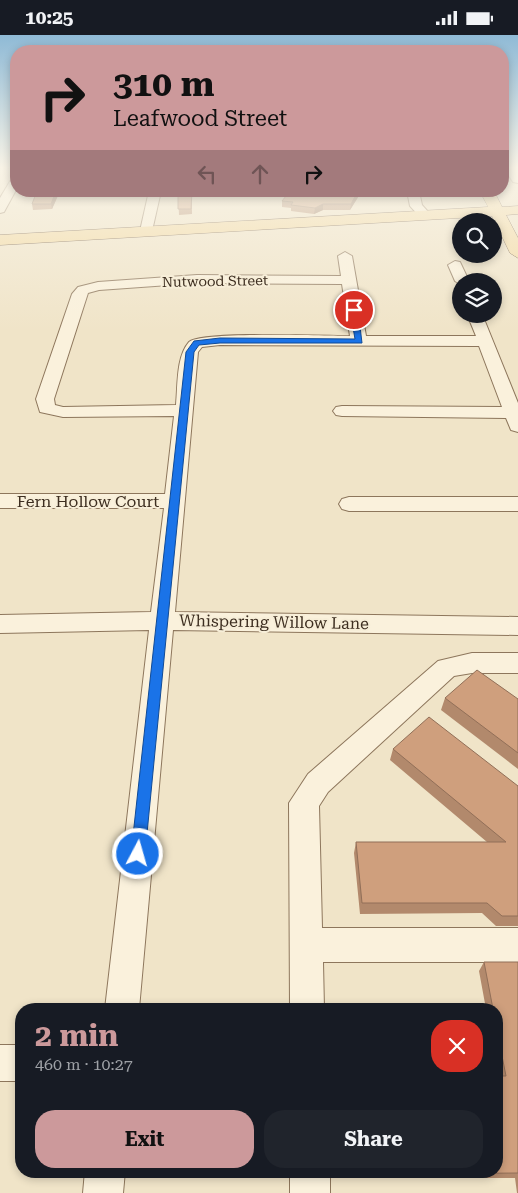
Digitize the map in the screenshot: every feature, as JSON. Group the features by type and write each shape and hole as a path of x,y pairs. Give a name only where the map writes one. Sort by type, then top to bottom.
{"main road":[{"path":"0,239 302,222"},
{"path":"503,222 518,253"}],"street":[{"path":"146,231 148,222"},
{"path":"345,256 359,341"},
{"path":"455,265 458,273"},
{"name":"Nutwood Street","path":"183,410 63,412 46,408 45,399 79,295 83,290 98,285 198,279 348,280"},
{"path":"342,411 516,420 479,323"},
{"path":"123,1003 190,352 197,343 220,341 486,341"},
{"name":"Fern Hollow Court","path":"0,501 176,501"},
{"path":"349,504 518,504"},
{"name":"Whispering Willow Lane","path":"0,624 163,621 518,626"},
{"path":"307,1003 304,803 318,783 447,668 472,663 518,663"},
{"path":"306,945 518,945"},
{"path":"0,1063 15,1063"},
{"path":"102,1193 104,1178"},
{"path":"310,1178 310,1193"}],"building":[{"path":"477,670 518,699 518,753 445,698"},
{"path":"429,717 518,786 518,916 502,916 487,903 362,903 356,842 506,842 393,749"},
{"path":"484,962 518,962 518,1173 503,1173 503,1076 506,1076 503,1061 503,1003 492,1003"}],"route":[{"path":"138,854 190,352 197,343 220,341 359,341 354,310"}]}
